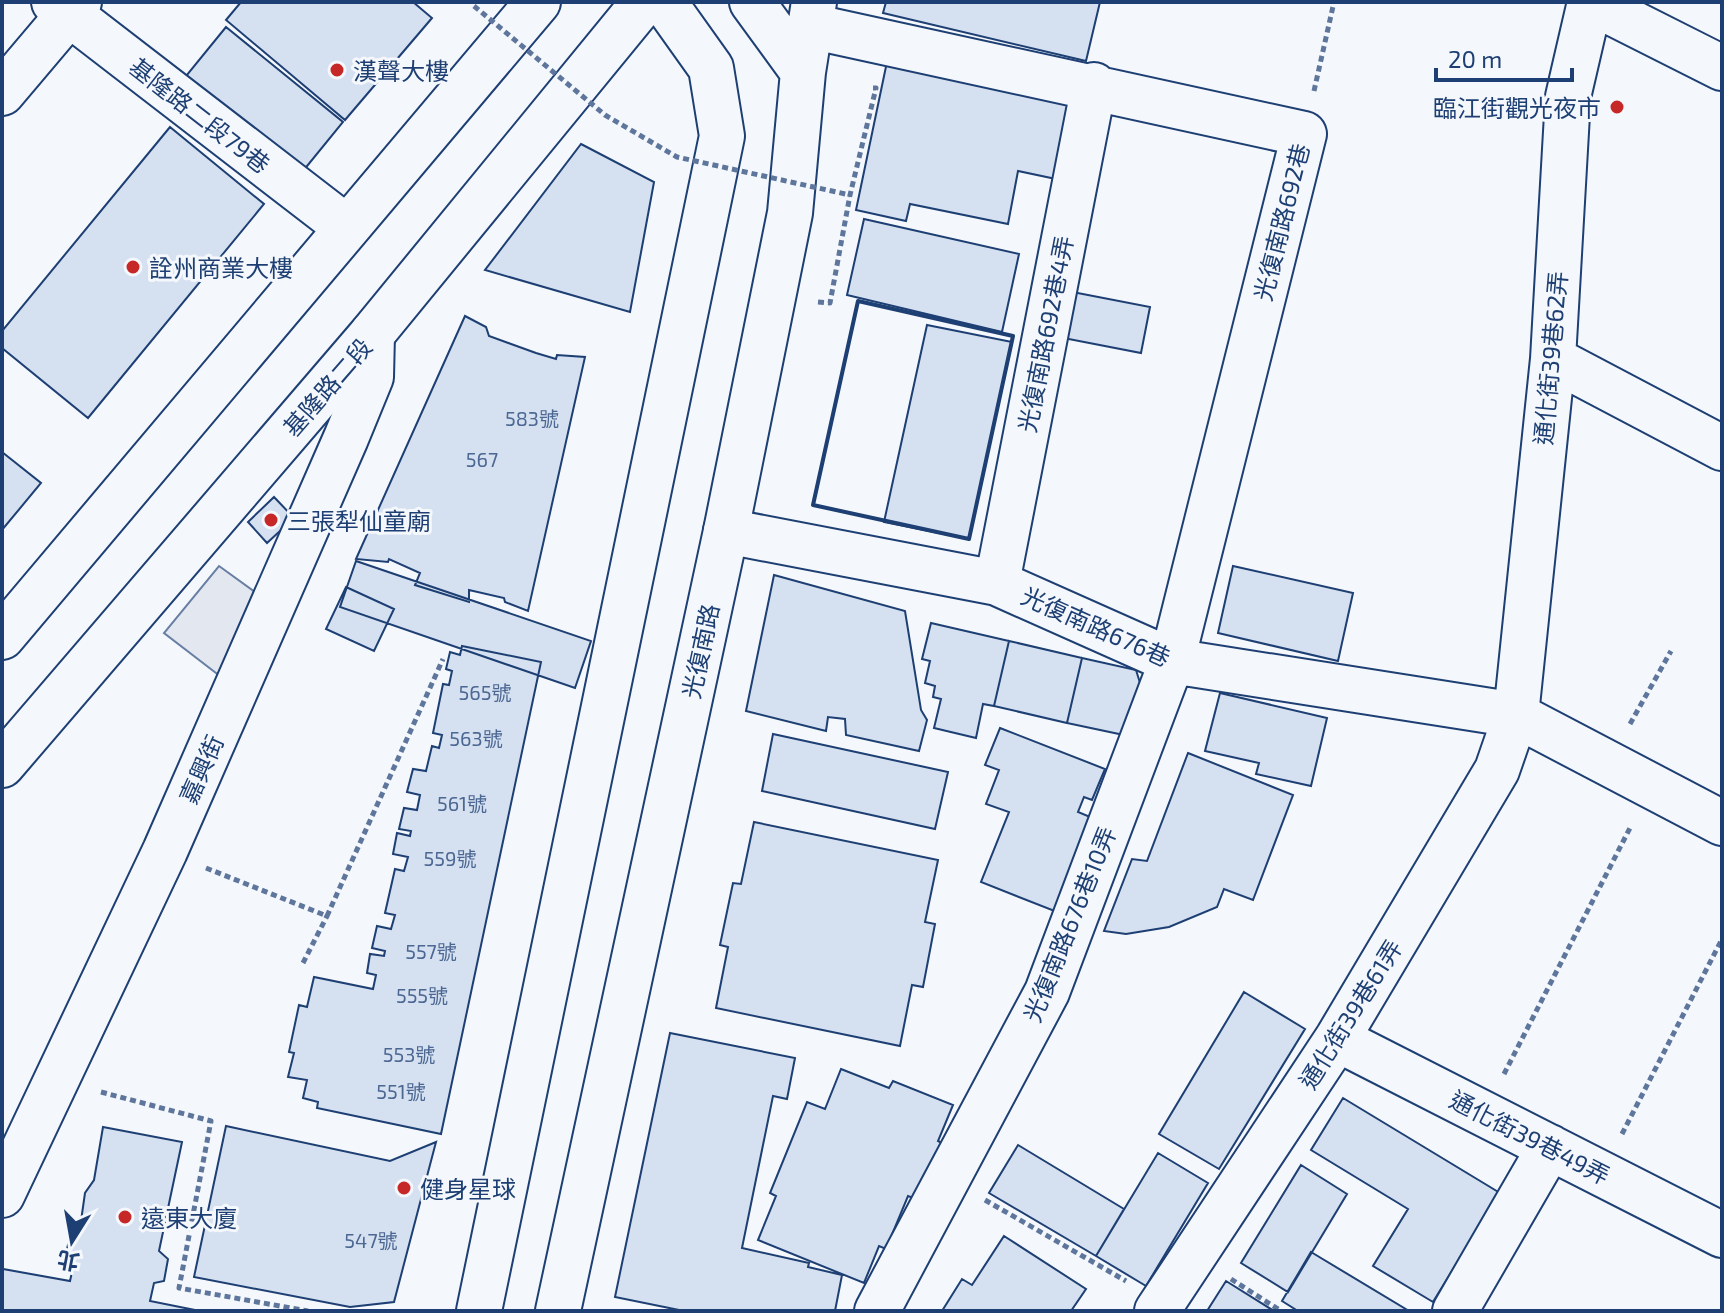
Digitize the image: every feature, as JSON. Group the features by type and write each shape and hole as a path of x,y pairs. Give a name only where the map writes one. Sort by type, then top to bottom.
{"main road":[{"path":"2,637 538,2"},
{"name":"基隆路二段","path":"2,765 372,334 644,2"},
{"path":"479,1311 722,136 711,68 664,2"},
{"path":"752,2 803,72"},
{"path":"1591,2 1722,68"},
{"name":"通化街39巷62弄","path":"1516,715 1553,359 1568,97 1591,2"},
{"path":"2,93 68,6"},
{"name":"基隆路二段79巷","path":"68,6 346,227"},
{"name":"光復南路","path":"558,1311 726,531 790,213 803,72 812,14"},
{"name":"光復南路692巷","path":"812,14 1304,134 1172,661"},
{"name":"光復南路692巷4弄","path":"997,583 1094,85"},
{"name":"嘉興街","path":"2,1195 57,1081 82,1020 165,851 346,438 371,377 372,334"},
{"path":"1553,359 1722,448"},
{"name":"光復南路676巷","path":"726,531 997,583 1172,661 1516,715 1722,823"},
{"name":"光復南路676巷10弄","path":"877,1311 950,1180 1047,992 1172,661"},
{"name":"通化街39巷61弄","path":"1160,1306 1337,1039 1497,770 1516,715"},
{"name":"通化街39巷49弄","path":"1337,1039 1722,1235"},
{"path":"1455,1311 1550,1147"}],"path":[{"path":"1304,134 1334,2"},
{"path":"474,6 605,115 677,157 850,195"},
{"path":"818,302 830,303 850,195 876,88"},
{"path":"1608,763 1671,651"},
{"path":"303,963 443,659"},
{"path":"1484,1114 1652,786"},
{"path":"165,851 327,916"},
{"path":"1602,1174 1722,939"},
{"path":"57,1081 211,1121 179,1288 308,1311"},
{"path":"950,1180 1160,1306"},
{"path":"1193,1255 1281,1311"}],"shaded area":[{"path":"219,566 266,600 229,683 164,633"}],"building":[{"name":"漢聲大樓","path":"241,2 413,2 432,18 345,120 226,20"},
{"path":"886,2 1100,2 1086,61 883,13"},
{"path":"226,27 343,122 303,171 186,76"},
{"path":"888,57 1073,95 1056,179 1018,171 1008,224 910,204 906,221 856,210"},
{"name":"詮州商業大樓","path":"170,127 264,204 88,418 2,348 2,331"},
{"path":"581,144 654,182 630,312 485,270"},
{"path":"864,219 1019,254 1002,332 847,295"},
{"path":"1057,289 1150,307 1141,353 1048,335"},
{"path":"465,316 486,327 489,336 536,353 556,359 557,355 585,357 528,611 505,602 504,598 469,590 469,602 415,585 420,573 389,559 388,562 356,559"},
{"path":"927,325 1012,342 969,539 884,522"},
{"path":"2,452 41,483 2,530"},
{"name":"三張犁仙童廟","path":"274,497 294,518 267,543 248,522"},
{"path":"356,561 591,641 575,688 340,607"},
{"path":"1233,566 1353,593 1338,661 1218,633"},
{"path":"774,575 905,611 921,710 927,720 919,751 846,735 845,719 828,717 826,731 746,711"},
{"path":"346,587 394,609 374,651 326,629"},
{"path":"931,623 1009,641 994,706 983,704 976,738 934,728 941,699 933,697 935,686 925,683 930,661 922,659"},
{"path":"1009,641 1082,658 1067,723 994,706"},
{"path":"462,646 541,662 441,1134 317,1108 318,1102 303,1098 307,1080 288,1077 294,1053 289,1052 299,1005 307,1007 314,977 373,989 376,975 367,973 370,954 384,956 385,951 372,948 377,926 391,929 395,915 385,913 395,869 404,871 408,857 393,854 397,833 410,836 411,831 399,829 404,808 417,810 420,795 407,792 413,769 426,771 432,746 439,748 442,735 433,733 443,684 449,685 452,671 446,669 450,652 460,655"},
{"path":"1082,658 1136,670 1146,702 1138,738 1067,723"},
{"path":"1220,693 1327,718 1311,786 1256,774 1259,763 1205,751"},
{"path":"1000,728 1105,769 1092,800 1084,797 1078,812 1095,819 1057,912 981,882 1009,812 986,804 999,770 985,765"},
{"path":"773,734 948,772 935,829 762,791"},
{"path":"1188,753 1293,795 1253,900 1224,889 1217,907 1169,927 1126,934 1104,931 1132,859 1147,861"},
{"path":"754,822 938,860 925,922 935,924 923,987 912,985 900,1046 716,1008 728,947 720,945 733,883 741,884"},
{"path":"1244,992 1305,1029 1219,1169 1159,1134"},
{"path":"670,1033 795,1058 787,1099 773,1096 742,1248 809,1263 808,1267 842,1275 835,1311 684,1311 615,1297"},
{"path":"841,1069 889,1088 893,1081 953,1105 938,1141 942,1143 934,1165 930,1164 916,1199 908,1196 886,1249 879,1246 864,1283 758,1240 776,1196 770,1193 807,1102 825,1109"},
{"path":"1343,1098 1500,1193 1433,1302 1373,1266 1408,1209 1311,1150"},
{"path":"226,1126 390,1161 436,1142 394,1302 350,1307 194,1277"},
{"name":"遠東大廈","path":"103,1127 182,1142 159,1251 168,1259 164,1281 154,1283 150,1301 200,1311 2,1311 3,1269 70,1281 74,1263 64,1262 70,1236 79,1235 85,1193 94,1180"},
{"path":"1018,1145 1124,1209 1096,1256 989,1193"},
{"path":"1158,1153 1208,1183 1146,1286 1096,1256"},
{"path":"1301,1165 1347,1194 1288,1292 1241,1263"},
{"path":"1004,1236 1086,1289 1071,1311 942,1311 962,1279 972,1285"},
{"path":"1311,1252 1409,1311 1298,1311 1282,1301"},
{"path":"1226,1281 1274,1311 1207,1311"}],"wall":[{"path":"858,301 1013,336 969,539 813,505 858,301"}],"place":[{"name":"漢聲大樓","path":"337,70"},
{"name":"臨江街觀光夜市","path":"1617,107"},
{"name":"詮州商業大樓","path":"133,267"},
{"name":"三張犁仙童廟","path":"271,520"},
{"name":"健身星球","path":"404,1188"},
{"name":"遠東大廈","path":"125,1217"}]}
